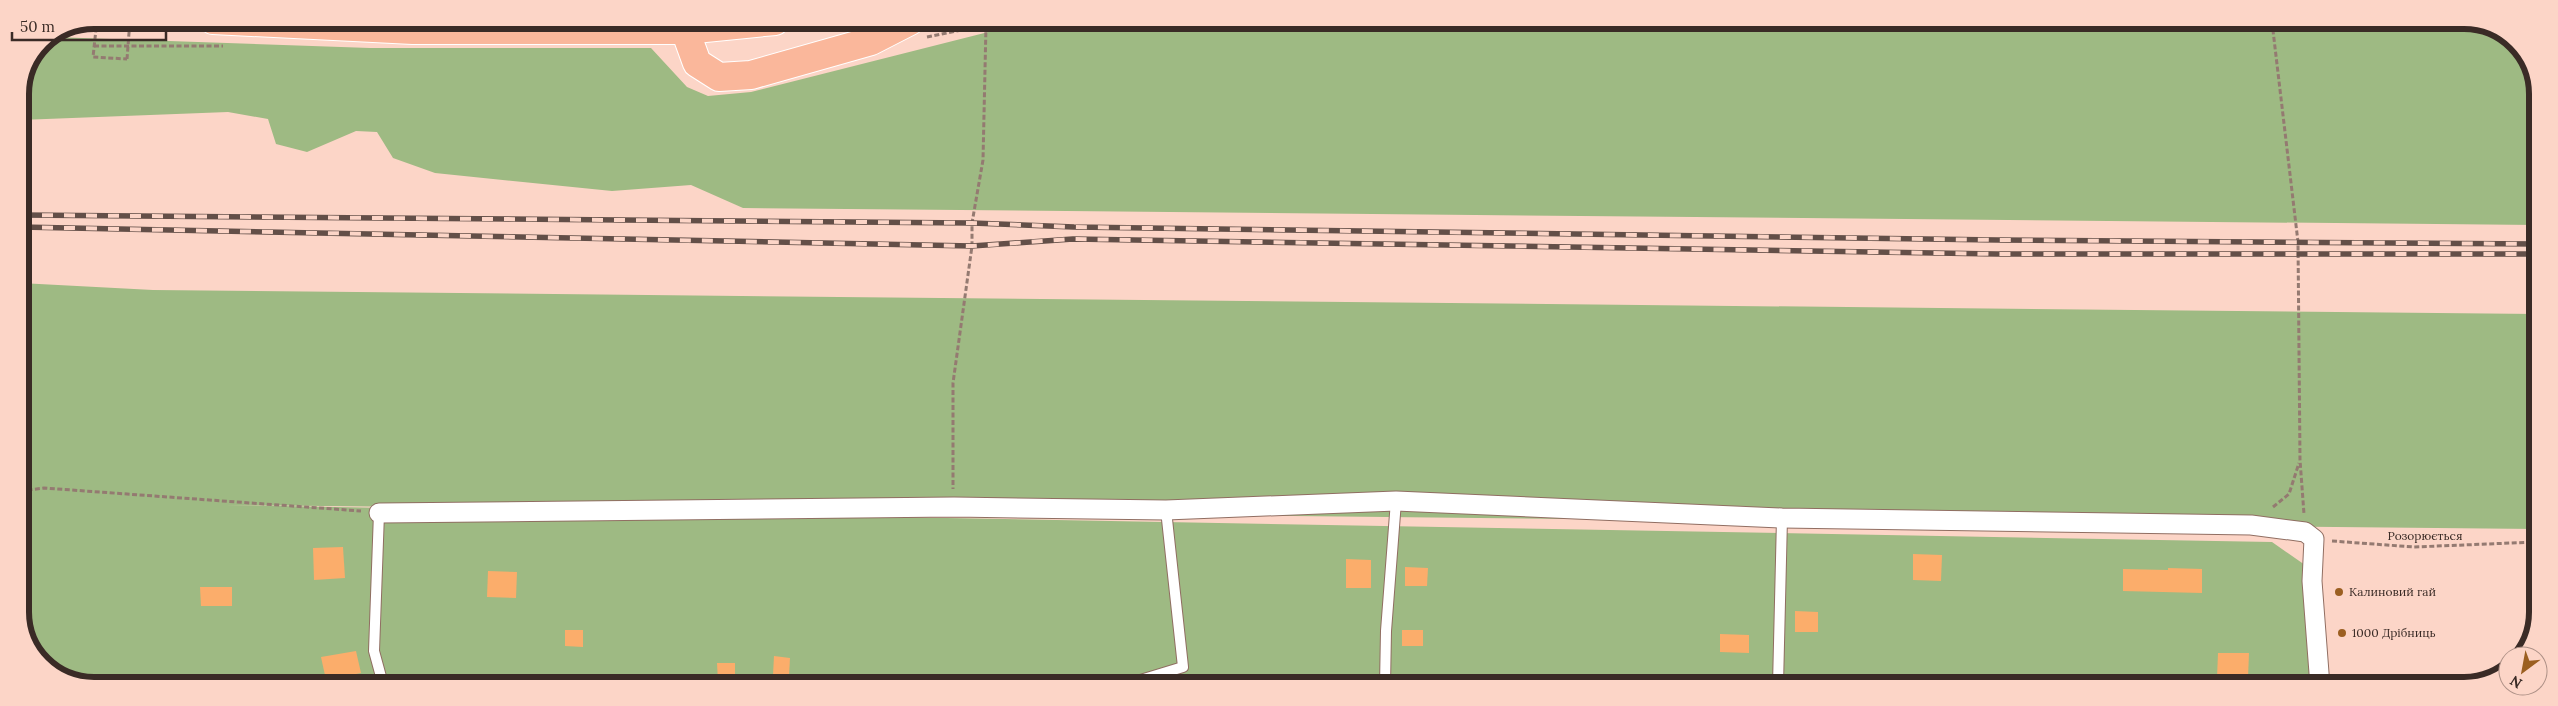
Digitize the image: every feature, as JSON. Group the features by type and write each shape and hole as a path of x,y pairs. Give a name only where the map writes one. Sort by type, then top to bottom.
{"highway":[{"path":"393,29 482,29"},
{"path":"688,29 697,63 719,77 750,75 917,29"}],"street":[{"path":"379,513 954,507 1166,510 1396,501 1782,518 2252,524 2309,536 2319,677"}],"lane":[{"path":"1385,677 1386,631 1396,501"},
{"path":"1150,677 1183,667 1166,510"},
{"path":"379,513 374,650 381,677"},
{"path":"1778,677 1782,518"}],"path":[{"path":"96,29 93,58 127,59 129,29"},
{"path":"954,507 953,383 972,246 972,223 982,160 986,29"},
{"path":"2273,29 2298,242 2300,460 2309,536"},
{"path":"94,46 232,46"},
{"path":"2252,524 2289,494 2300,460"},
{"path":"29,490 44,488 379,513"},
{"name":"Розорюється","path":"2309,536 2414,547 2529,542"}],"green space":[{"path":"1000,29 2473,29 2493,35 2510,48 2516,54 2526,73 2529,89 2529,225 743,208 691,185 612,191 435,173 393,158 377,132 356,131 307,152 276,144 268,119 228,112 29,120 30,81 34,69 48,48 63,37 370,48 651,48 687,87 708,96 751,92"},
{"path":"29,283 153,290 2529,314 2529,529 223,505 2272,542 2305,565 2313,677 85,677 69,672 51,661 35,641 30,625"}],"building":[{"path":"343,547 345,578 314,580 313,548"},
{"path":"1913,554 1942,555 1941,581 1913,580"},
{"path":"1346,559 1371,560 1371,588 1346,588"},
{"path":"1405,567 1428,568 1427,586 1405,586"},
{"path":"2168,568 2202,569 2202,593 2123,591 2123,569 2168,570"},
{"path":"488,571 517,572 516,598 487,597"},
{"path":"200,587 232,587 232,606 201,606"},
{"path":"1795,611 1818,612 1818,632 1795,632"},
{"path":"565,630 583,630 583,647 565,646"},
{"path":"1402,630 1423,630 1423,646 1402,646"},
{"path":"1720,634 1749,635 1749,653 1720,652"},
{"path":"356,651 361,673 341,677 325,677 321,657"},
{"path":"2218,653 2249,653 2248,677 2217,677"},
{"path":"774,656 790,658 789,676 773,675"},
{"path":"717,663 735,663 735,677 718,677"}],"railway":[{"path":"29,215 972,223 1074,227 1998,240 2529,244"},
{"path":"29,227 972,246 1073,239 1997,254 2529,254"}],"place":[{"name":"Калиновий гай","path":"2339,592"},
{"name":"1000 Дрібниць","path":"2342,633"}]}
